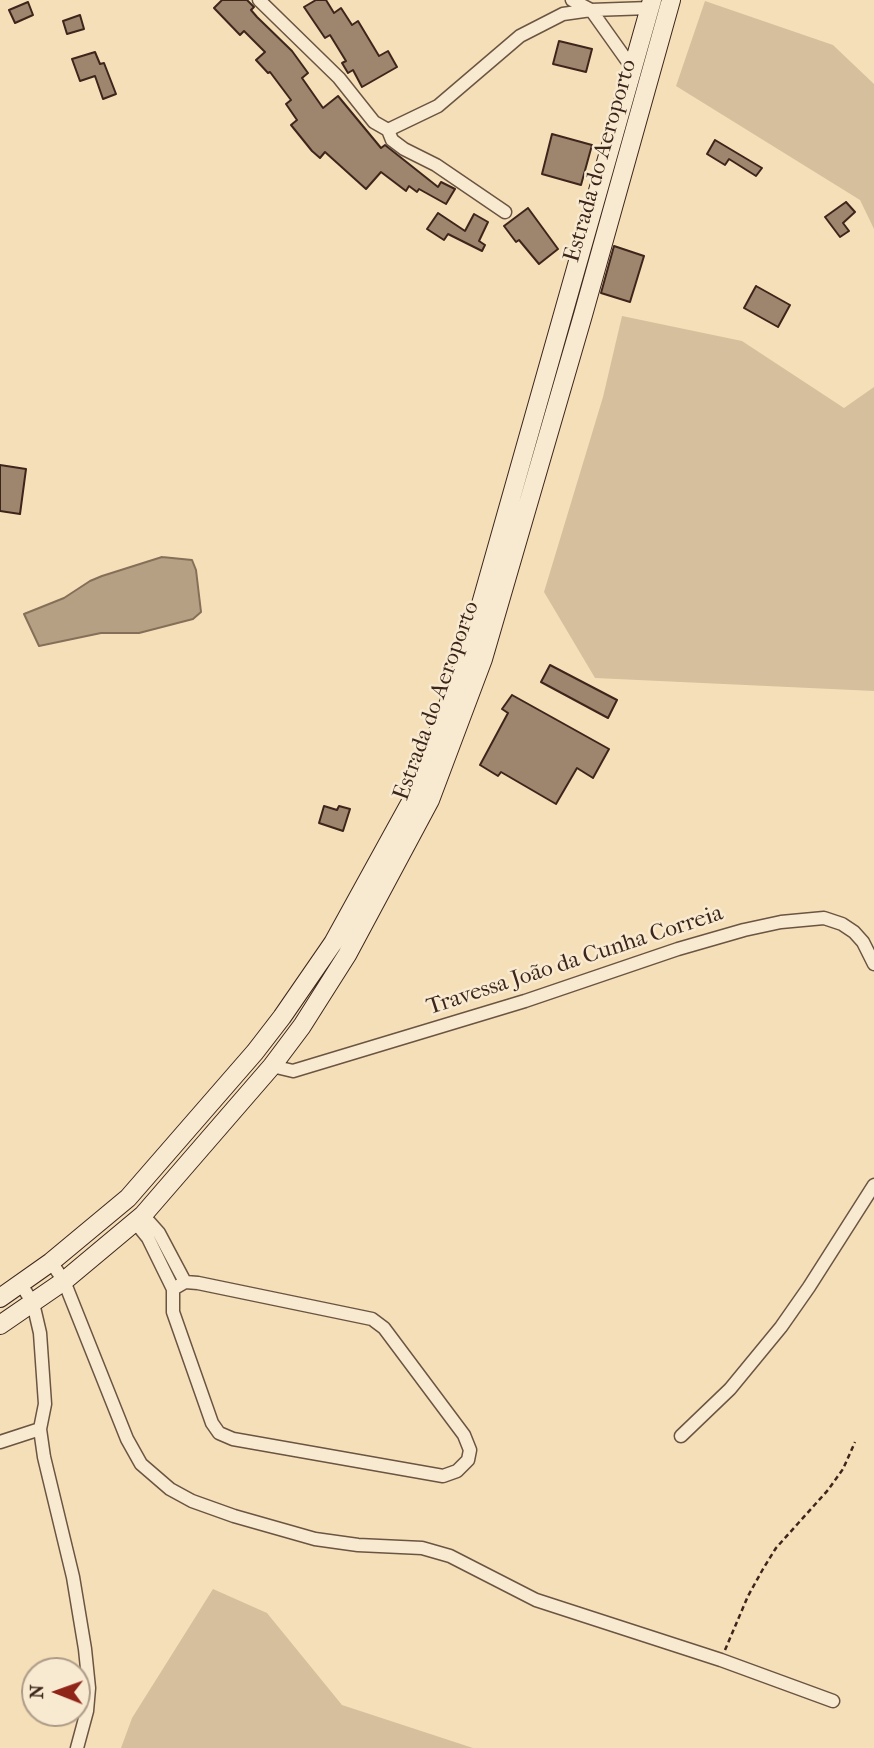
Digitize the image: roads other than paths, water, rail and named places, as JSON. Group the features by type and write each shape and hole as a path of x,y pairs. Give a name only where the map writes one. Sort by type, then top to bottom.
{"main road":[{"name":"Estrada do Aeroporto","path":"0,1325 64,1281 139,1219 272,1066 302,1026 347,955 430,800 483,659 671,0"},
{"name":"Estrada do Aeroporto","path":"0,1298 51,1262 128,1198 269,1034 333,943 414,796 466,657 651,4"}],"street":[{"path":"259,0 339,78 374,122 388,130 391,140 436,165 505,212"},
{"path":"572,0 591,10 633,69"},
{"path":"388,130 438,106 520,36 563,14 651,4"},
{"name":"Travessa João da Cunha Correia","path":"272,1066 293,1071 525,1001 678,949 781,922 824,918 842,924 863,942 874,964"},
{"path":"681,1436 730,1389 781,1327 874,1185"},
{"path":"139,1219 179,1286 173,1312 212,1423 219,1433 233,1439 443,1476 457,1471 467,1460 470,1450 464,1435 384,1328 372,1319 179,1286"},
{"path":"51,1262 64,1281 127,1439 141,1464 170,1489 192,1501 234,1517 304,1536 358,1545 422,1548 450,1556 536,1600 721,1660 833,1701"},
{"path":"20,1283 33,1303 43,1355 45,1404 40,1429 73,1577 85,1648 89,1688 87,1711 77,1748"},
{"path":"0,1442 40,1429"}]}
